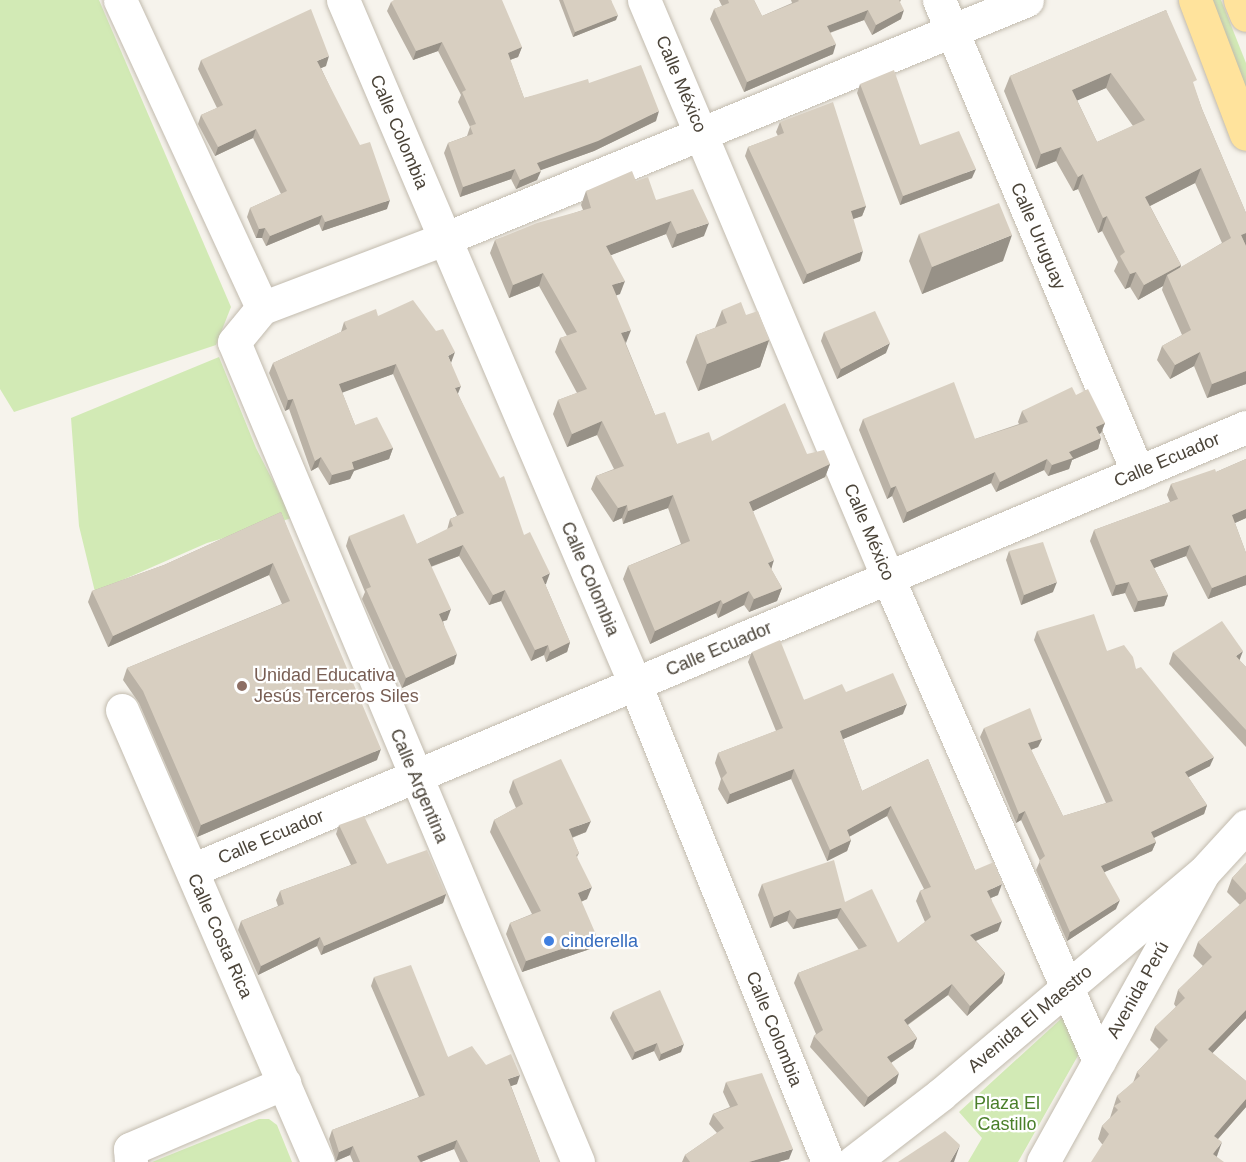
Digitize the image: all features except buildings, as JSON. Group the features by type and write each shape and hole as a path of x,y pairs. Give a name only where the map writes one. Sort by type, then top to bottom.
{"main road":[{"path":"1195,0 1246,134"},
{"path":"1240,0 1246,15"}],"street":[{"path":"120,0 262,308 444,239 1027,0"},
{"name":"Calle Colombia","path":"343,0 635,684 828,1162"},
{"name":"Calle México","path":"644,0 702,132 888,578 1099,1061"},
{"name":"Calle Uruguay","path":"939,0 1138,473"},
{"name":"Calle Argentina","path":"262,308 234,342 415,777 579,1162"},
{"name":"Calle Ecuador","path":"192,870 1246,427"},
{"name":"Calle Costa Rica","path":"122,710 318,1162"},
{"name":"Avenida Perú","path":"1043,1162 1203,873 1246,826"},
{"name":"Avenida El Maestro","path":"853,1162 940,1095 1203,873"},
{"path":"131,1162 130,1149 284,1083"}],"green space":[{"path":"0,0 99,0 231,307 216,345 14,412 0,389"},
{"path":"1210,0 1221,0 1246,63 1246,91"},
{"path":"219,357 256,448 292,518 207,543 95,592 79,526 71,418"},
{"name":"Plaza El Castillo","path":"1063,1017 1080,1052 1018,1162 968,1162 982,1138 959,1112"},
{"path":"259,1119 269,1119 277,1125 292,1162 152,1162"}],"place":[{"name":"Unidad Educativa Jesús Terceros Siles","path":"242,686"},
{"name":"cinderella","path":"549,941"}]}
